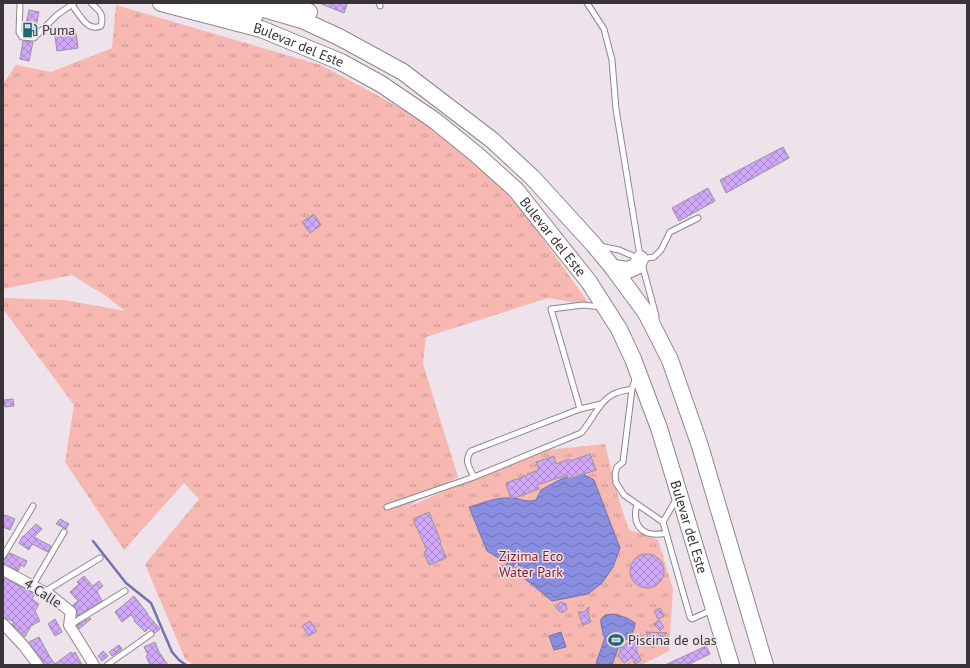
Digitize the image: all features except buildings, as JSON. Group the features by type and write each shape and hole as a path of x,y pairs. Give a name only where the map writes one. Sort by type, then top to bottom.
{"highway":[{"name":"Bulevar del Este","path":"161,3 261,29 341,62 381,84 434,120 476,154 516,190 589,282 620,329 659,428 731,665"},
{"path":"206,3 271,20 327,43 351,57 381,84"},
{"name":"Bulevar del Este","path":"243,3 302,20 340,37 402,72 492,140 532,177 613,268 646,312 670,360 700,446 764,665"},
{"path":"284,3 309,12 343,29 384,57 402,72"},
{"path":"613,268 628,270 637,266 640,259"},
{"path":"700,446 727,509 775,665"}],"street":[{"name":"4 Calle","path":"3,570 33,585 71,612 69,625 94,665"},
{"path":"3,624 23,645 38,665"}],"lane":[{"path":"20,3 19,32 22,37 34,38 57,16 73,4 89,27 96,29 101,26 103,19 101,12 91,3"},
{"path":"587,3 604,29 612,60 616,109 640,259 656,316 655,330"},
{"path":"594,245 619,250 640,259 654,257 661,250 670,232 698,218"},
{"path":"580,409 551,309 583,305 607,308"},
{"path":"638,372 632,389 623,462 617,467 615,474 616,483 624,495 663,522 690,617 692,619 713,609"},
{"path":"387,507 474,477 582,433 601,404 615,393 632,389"},
{"path":"474,477 467,462 468,455 471,451 580,409 601,404"},
{"path":"663,522 679,496"},
{"path":"637,504 634,519 637,525 644,532 655,535 666,533"},
{"path":"3,556 33,506"},
{"path":"33,585 64,532"},
{"path":"44,592 100,558"},
{"path":"69,625 125,591"},
{"path":"108,665 151,634"}],"green space":[{"name":"Zizima Eco Water Park","path":"116,5 321,65 447,133 524,212 590,305 548,298 426,337 423,364 458,477 403,509 537,451 605,444 619,500 629,530 658,540 673,589 669,651 641,665 194,665 185,659 145,564 199,499 184,483 124,550 65,462 74,405 3,309 3,298 64,300 125,311 106,296 72,275 3,289 3,84 16,65 51,72 112,48"}],"water":[{"path":"583,474 594,480 620,548 613,567 602,583 588,594 552,601 524,578 517,561 513,567 487,551 469,507 500,498 515,498 525,501 536,500 541,490 563,478"},
{"name":"Piscina de olas","path":"614,614 627,618 635,623 634,630 626,640 620,643 612,665 601,665 596,663 605,638 603,635 601,619 605,615"},
{"path":"561,632 566,647 554,650 549,636"}],"waterway":[{"path":"93,541 126,583 151,603 172,652 186,665"}],"place":[{"name":"Puma","path":"30,30"},
{"name":"Piscina de olas","path":"616,640"}]}
